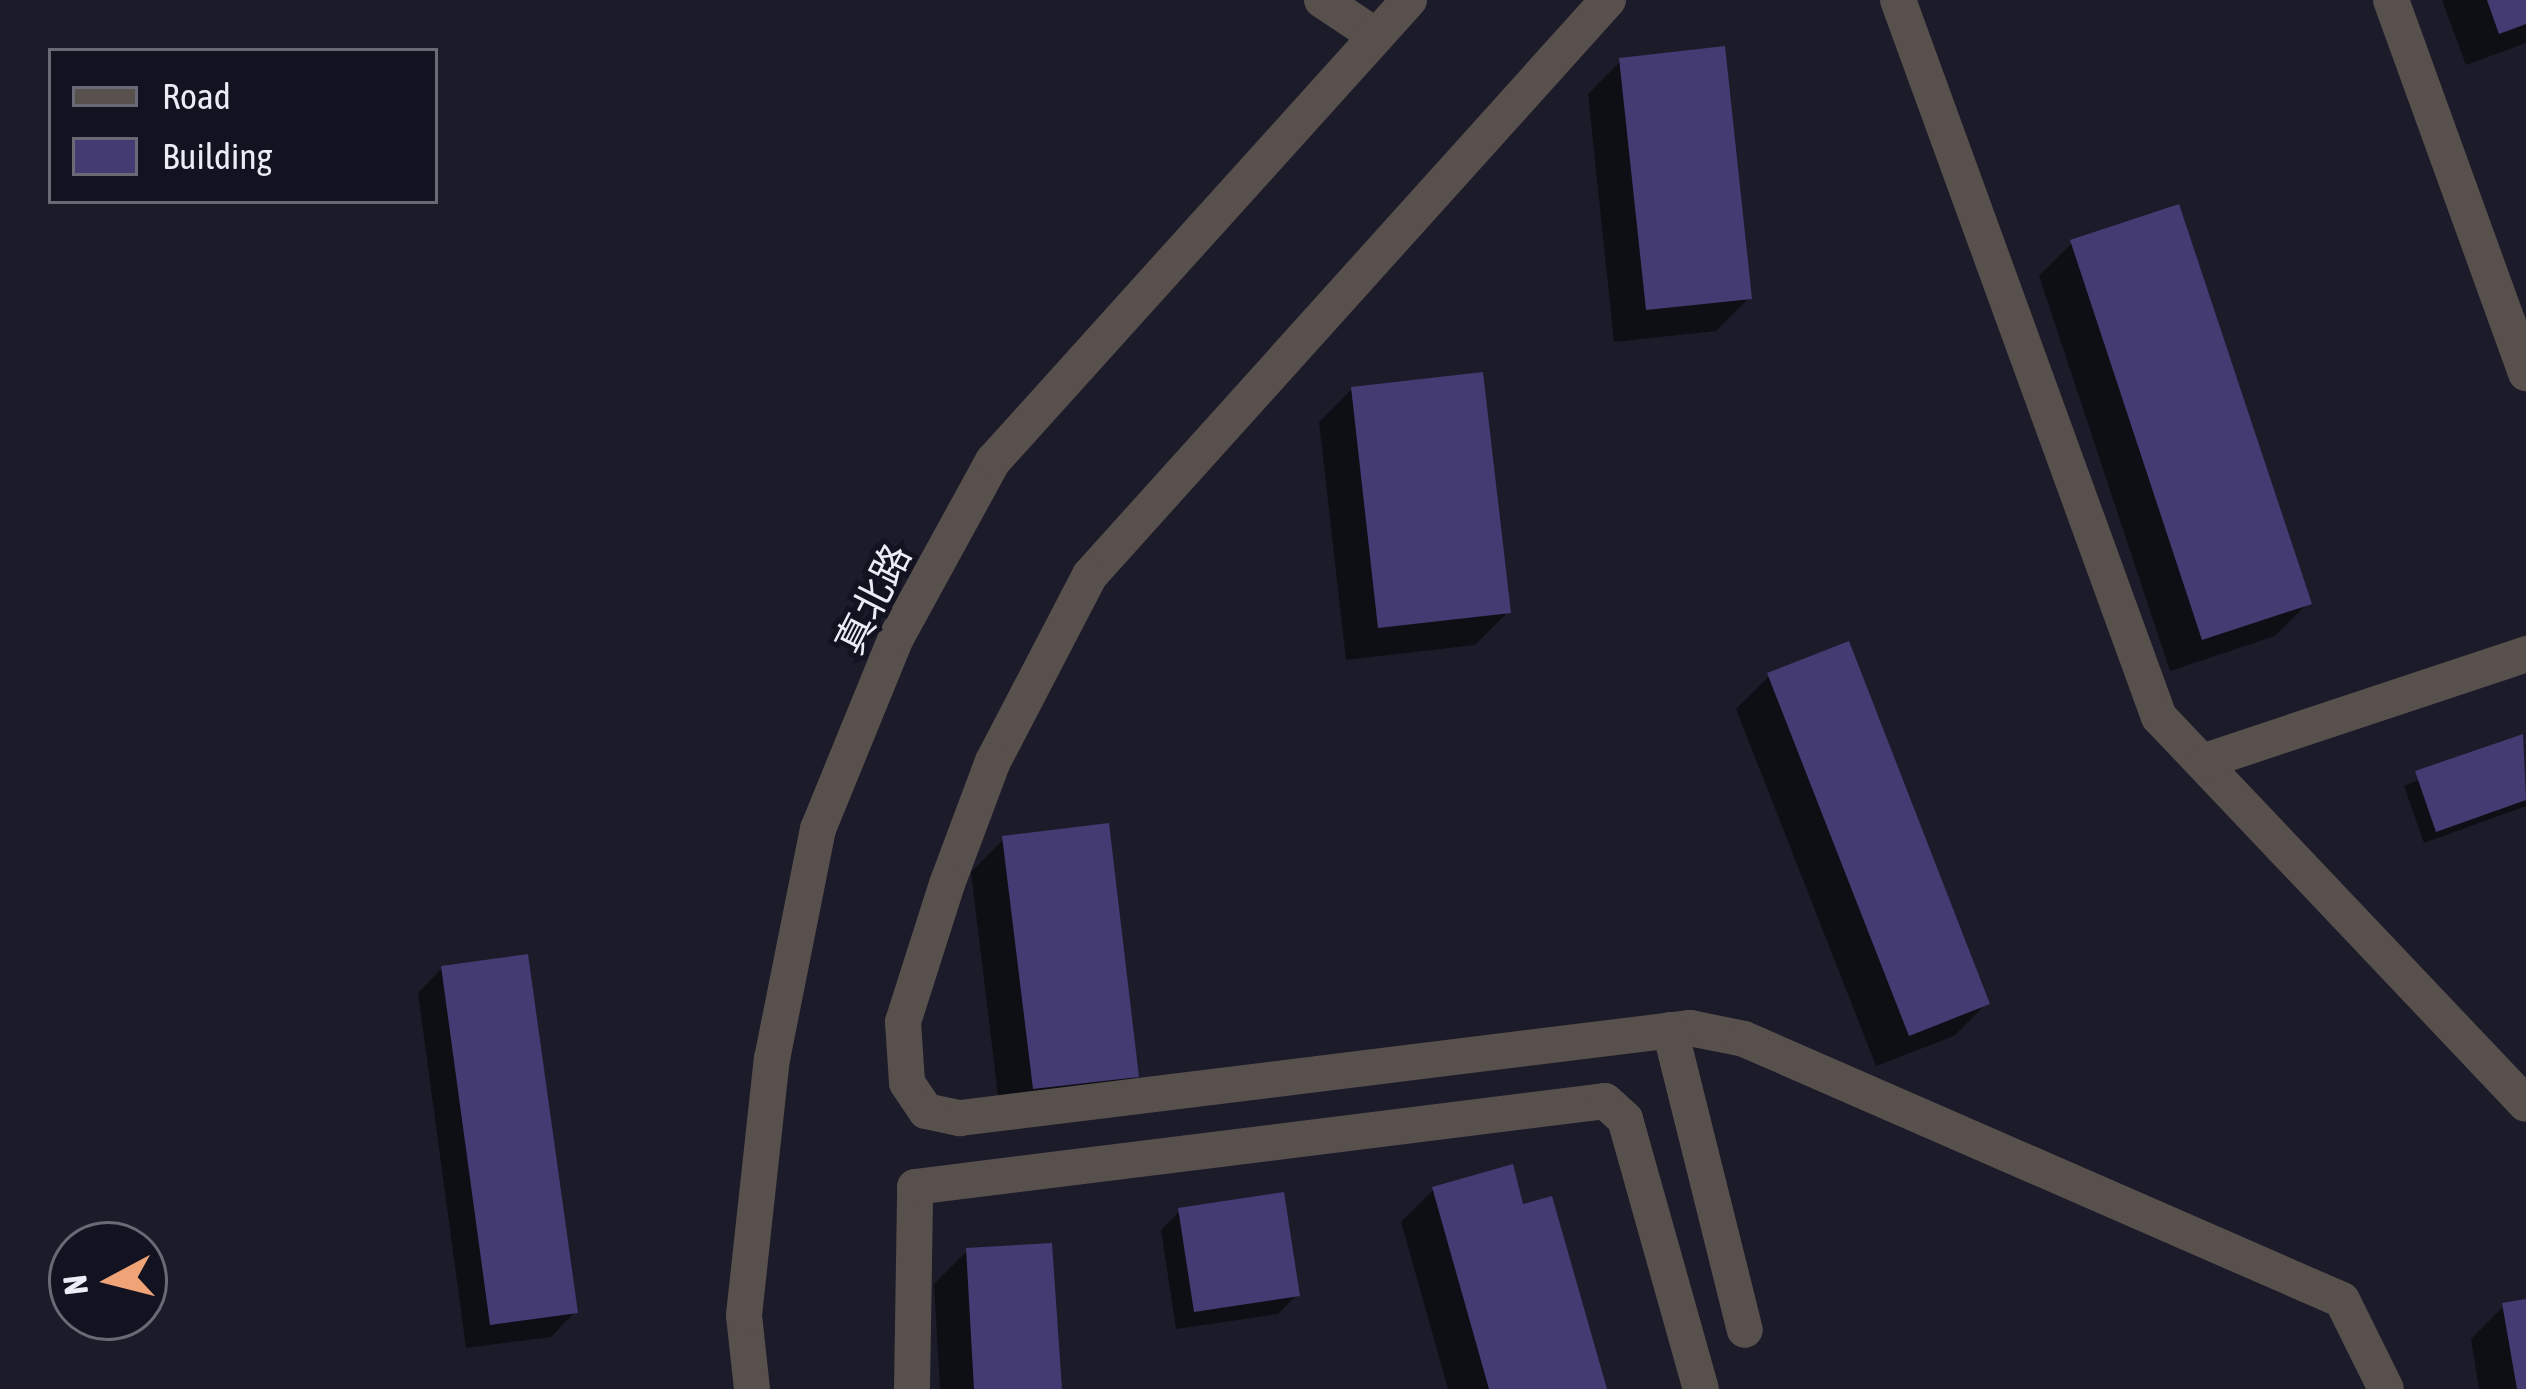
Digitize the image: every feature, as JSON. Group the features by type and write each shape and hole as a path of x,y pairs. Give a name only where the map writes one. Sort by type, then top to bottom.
{"street":[{"path":"1322,0 1376,36"},
{"name":"真北路","path":"752,1389 744,1315 772,1059 818,829 896,638 993,461 1409,0"},
{"path":"1608,0 1090,574 992,761 900,1055 926,1112 960,1118 1670,1030 1744,1039 2342,1300 2386,1389"},
{"path":"1898,0 2159,717 2526,1104"},
{"path":"2391,0 2526,373"},
{"path":"2202,762 2526,654"},
{"path":"1670,1030 1745,1330"},
{"path":"912,1389 915,1186 1605,1101 1624,1119 1701,1389"}],"building":[{"path":"2487,0 2526,0 2526,24 2499,34"},
{"path":"1725,46 1752,299 1646,310 1619,58"},
{"path":"2179,204 2312,604 2202,640 2070,240"},
{"path":"1483,372 1511,613 1378,628 1351,387"},
{"path":"1849,641 1990,1004 1909,1036 1767,673"},
{"path":"2523,734 2526,800 2436,832 2415,771"},
{"path":"1109,823 1139,1077 1033,1089 1002,836"},
{"path":"528,954 578,1313 490,1325 441,966"},
{"path":"1513,1164 1523,1204 1552,1196 1607,1389 1489,1389 1432,1187"},
{"path":"1284,1192 1300,1296 1194,1312 1178,1208"},
{"path":"1052,1243 1062,1389 974,1389 966,1248"},
{"path":"2526,1299 2526,1389 2517,1389 2502,1303"}]}
